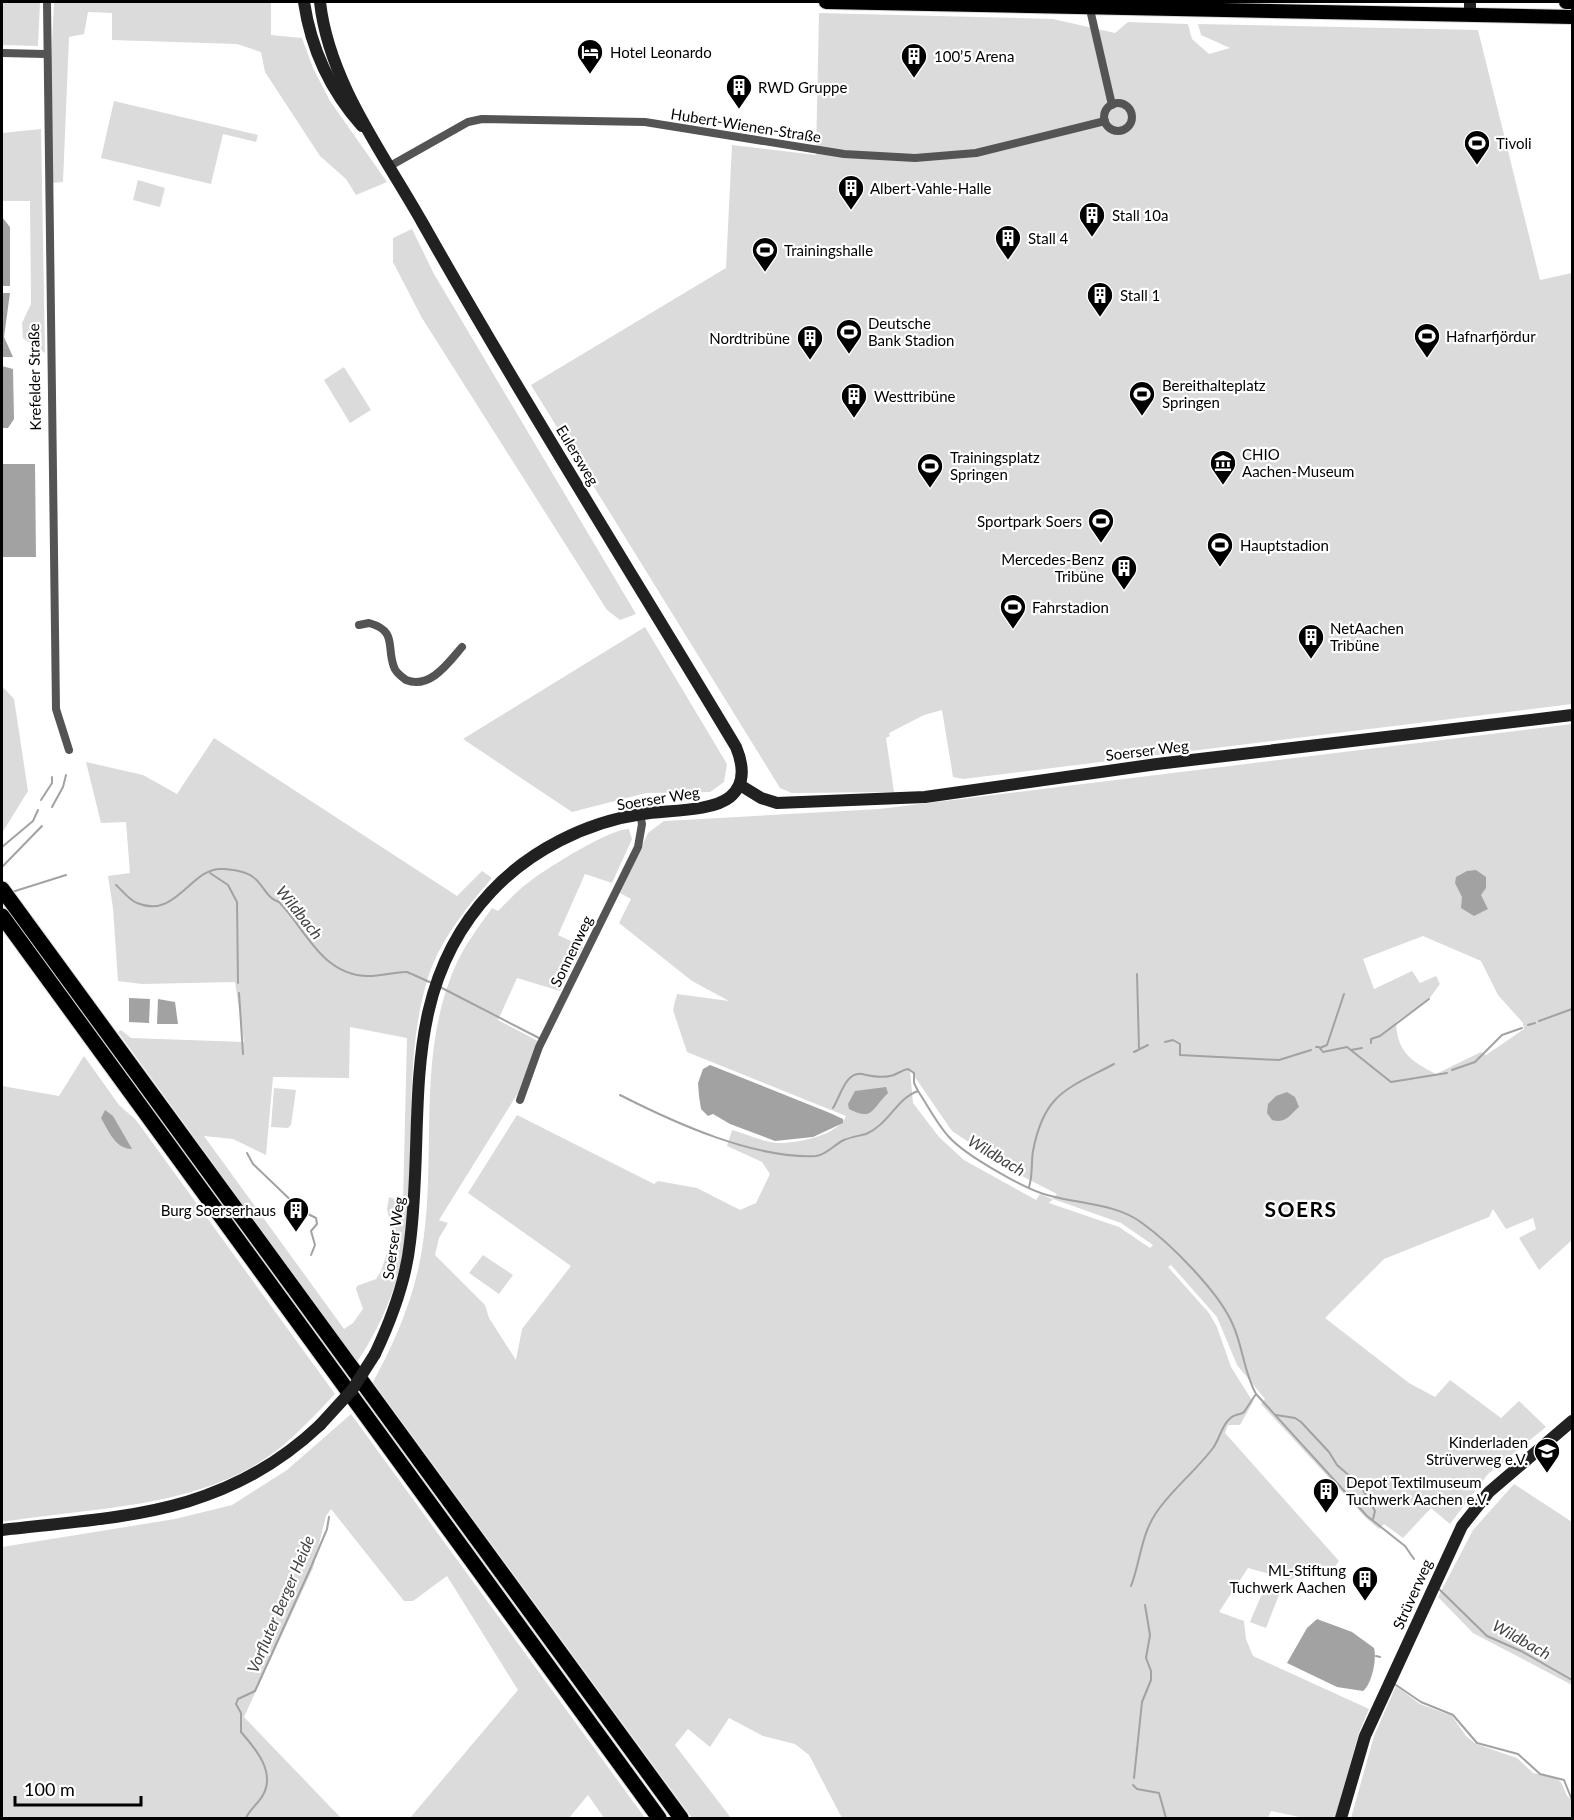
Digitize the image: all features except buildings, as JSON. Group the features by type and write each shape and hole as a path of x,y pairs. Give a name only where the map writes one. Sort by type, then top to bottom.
{"highway":[{"path":"2,889 681,1818"},
{"path":"2,916 659,1818"}],"main road":[{"name":"Eulersweg","path":"304,2 310,33 326,76 347,110 376,143"},
{"name":"Eulersweg","path":"320,2 332,56 376,143 447,266 735,747 741,763 740,785"},
{"path":"826,2 1470,8 1572,17"},
{"path":"1566,2 1572,2"},
{"name":"Soerser Weg","path":"2,1530 136,1514 189,1503 253,1475 288,1453 320,1425 352,1390 375,1354 401,1289 410,1244 420,1059 433,988 454,942 469,918 491,892 513,872 566,838 600,824 640,814 715,805 731,796 740,785 761,798 777,803 925,797 1164,763 1572,715"},
{"name":"Strüverweg","path":"1341,1818 1365,1736 1462,1526 1489,1492 1572,1421"}],"street":[{"name":"Krefelder Straße","path":"47,2 45,54 55,697 56,709 69,750"},
{"path":"1089,4 1112,105"},
{"path":"2,53 45,54"},
{"path":"1112,105 1125,105 1130,109 1131,123 1126,129 1115,131 1105,121 1104,115 1112,105"},
{"name":"Hubert-Wienen-Straße","path":"390,166 468,122 482,119 645,123 844,154 915,158 976,153 1105,121"},
{"path":"359,625 369,623 385,631 393,650 393,666 400,675 414,682 435,676 462,647"},
{"name":"Sonnenweg","path":"520,1100 539,1047 638,847 642,824 640,814"}],"shaded area":[{"path":"2,2 40,2 38,46 2,45"},
{"path":"54,2 271,2 271,35 302,38 313,68 330,101 387,182 356,195 346,179 320,156 265,72 261,52 237,44 112,40 112,13 88,12 84,34 69,37 63,182 52,183 51,66"},
{"name":"Sportpark Soers","path":"819,13 1053,19 1115,33 1128,22 1188,24 1192,39 1209,54 1230,48 1201,35 1198,24 1478,30 1540,280 1572,273 1572,704 963,779 953,777 942,710 924,715 889,733 890,736 886,738 894,792 792,793 780,788 531,385 726,268 732,145 816,155"},
{"path":"114,101 258,135 256,142 223,134 211,184 101,158"},
{"path":"41,129 45,353 23,338 22,323 31,304 30,201 2,201 2,133"},
{"path":"138,180 165,188 160,207 133,200"},
{"path":"2,217 10,227 10,286 2,286"},
{"path":"412,229 434,274 636,614 620,620 607,610 422,318 393,262 393,238"},
{"path":"2,293 10,293 4,337 13,357 2,357"},
{"path":"2,366 13,369 14,419 8,428 2,428"},
{"path":"344,367 371,410 350,423 324,380"},
{"path":"2,464 35,464 36,557 2,557"},
{"path":"645,627 727,764 724,782 710,792 646,793 572,812 463,739"},
{"path":"2,686 14,699 28,791 2,833"},
{"path":"1572,724 1572,1240 1539,1270 1519,1238 1536,1229 1533,1218 1506,1229 1493,1209 1489,1217 1384,1259 1325,1318 1409,1383 1435,1397 1450,1380 1501,1418 1519,1401 1546,1427 1488,1474 1450,1524 1431,1508 1403,1538 1384,1524 1379,1529 1366,1518 1261,1404 1265,1399 1237,1365 1217,1317 1171,1265 1168,1267 1209,1313 1217,1327 1231,1367 1253,1402 1240,1425 1228,1425 1225,1433 1339,1561 1326,1579 1316,1572 1311,1578 1303,1573 1290,1580 1248,1568 1219,1612 1244,1621 1246,1639 1253,1656 1369,1709 1359,1733 1335,1818 1304,1818 1271,1811 1268,1818 842,1818 809,1755 795,1744 763,1736 729,1718 710,1747 688,1729 675,1745 731,1818 692,1818 373,1382 389,1352 418,1272 426,1220 429,1113 434,1043 441,1008 460,957 492,908 498,911 528,883 580,849 608,835 629,829 632,839 612,883 585,874 558,935 583,947 560,991 517,978 498,1020 538,1041 518,1093 439,1220 448,1223 439,1238 435,1255 485,1305 489,1318 516,1360 522,1329 571,1266 468,1193 517,1115 654,1184 658,1181 697,1188 740,1210 756,1203 770,1174 762,1162 727,1146 732,1130 770,1142 791,1142 828,1133 842,1123 846,1116 687,1052 673,1010 677,994 729,1001 692,981 619,923 631,899 620,893 648,833 664,821 879,809","holes":["1423,936 1481,961 1498,995 1523,1023 1524,1029 1486,1055 1481,1052 1436,1074 1412,1059 1402,1048 1396,1022 1429,999 1440,984 1436,976 1420,983 1412,971 1374,989 1363,959","910,1070 952,1131 1012,1171 1057,1194 1052,1199 1040,1194 1036,1200 964,1160 939,1137 913,1103","1053,1199 1121,1223 1153,1245 1150,1248 1119,1227 1049,1203"]},
{"path":"214,738 457,896 482,871 492,878 463,914 446,940 427,981 414,1050 409,1192 401,1262 384,1314 357,1362 118,1032 121,1030 131,1038 244,1042 235,982 142,984 118,981 113,908 108,876 130,873 126,822 101,823 86,762 143,775 177,794","holes":["350,1027 407,1038 403,1202 389,1197 387,1209 393,1235 381,1271 376,1279 357,1286 363,1309 353,1323 344,1329 204,1136 233,1139 266,1155 273,1077 349,1078"]},
{"path":"1476,870 1486,877 1486,888 1481,895 1488,909 1474,916 1461,908 1462,897 1455,883 1456,877 1467,871"},
{"path":"129,998 150,999 149,1023 129,1022"},
{"path":"158,999 175,1002 178,1024 157,1024"},
{"path":"84,1056 119,1105 136,1120 335,1394 300,1430 260,1462 200,1489 134,1504 2,1522 2,1086 59,1096"},
{"path":"710,1065 830,1113 843,1119 843,1123 813,1137 775,1141 730,1124 713,1114 708,1116 701,1109 698,1083 703,1069"},
{"path":"886,1087 888,1093 871,1112 863,1114 849,1109 848,1104 855,1091"},
{"path":"274,1088 296,1090 291,1125 288,1128 271,1127"},
{"path":"1287,1092 1295,1097 1299,1107 1288,1118 1281,1121 1272,1120 1267,1113 1268,1104 1276,1096"},
{"path":"105,1110 113,1116 132,1149 117,1143 110,1134 101,1118"},
{"path":"483,1255 513,1275 499,1294 469,1273"},
{"path":"351,1414 645,1818 604,1818 588,1795 569,1818 410,1818 518,1690 447,1576 413,1601 404,1601 331,1509 326,1516 313,1568 244,1717 341,1818 2,1818 2,1547 175,1519 232,1505 287,1470"},
{"path":"1514,1484 1572,1522 1572,1685 1473,1633 1438,1597 1473,1530"},
{"path":"1264,1589 1279,1595 1266,1628 1250,1622"},
{"path":"1317,1619 1352,1632 1374,1648 1373,1671 1363,1691 1337,1687 1287,1663 1307,1628"},
{"path":"1396,1686 1420,1704 1452,1716 1466,1736 1476,1744 1517,1758 1533,1773 1554,1777 1561,1782 1567,1796 1572,1800 1572,1818 1351,1818 1374,1736"}],"waterway":[{"path":"52,807 63,787 66,775"},
{"path":"41,800 52,783 52,777"},
{"path":"2,847 33,821 38,810"},
{"path":"2,867 42,826"},
{"name":"Wildbach","path":"116,885 134,902 151,906 173,899 202,875 212,870 243,872 253,877 271,898 279,902 315,948 337,967 350,973 366,976 407,972 432,983"},
{"name":"Vorfluter Berger Heide","path":"210,873 228,885 237,902 238,983"},
{"name":"Wildbach","path":"12,892 66,875"},
{"path":"1137,974 1139,1048"},
{"name":"Wildbach","path":"440,987 539,1038"},
{"name":"Vorfluter Berger Heide","path":"239,993 243,1054"},
{"path":"1320,1048 1327,1045 1344,994"},
{"path":"1371,1043 1371,1039 1380,1036 1429,999"},
{"path":"1539,1021 1572,1009"},
{"path":"1528,1025 1535,1023"},
{"path":"1452,1070 1475,1062 1502,1035 1522,1028"},
{"path":"1165,1042 1173,1040 1180,1044 1180,1055 1279,1060 1311,1050"},
{"path":"1134,1052 1148,1045"},
{"path":"1316,1047 1323,1052 1347,1047 1391,1082 1447,1073"},
{"path":"1351,1050 1362,1048"},
{"path":"1029,1187 1033,1151 1038,1132 1051,1105 1071,1087 1114,1064"},
{"path":"833,1108 844,1086 856,1074 887,1077 908,1069 914,1073 914,1083 918,1091"},
{"name":"Wildbach","path":"620,1095 665,1117 715,1137 767,1152 816,1156 844,1140 874,1130 904,1099 918,1091 949,1137 982,1162 1040,1193 1121,1212 1142,1223 1166,1243 1206,1284 1227,1312 1256,1394 1367,1516 1405,1546 1414,1559"},
{"name":"Vorfluter Berger Heide","path":"247,1153 253,1164 302,1211 316,1218 317,1224 311,1231 315,1245 311,1255"},
{"path":"1131,1586 1147,1530 1156,1513 1213,1448 1228,1421 1244,1412 1256,1394"},
{"name":"Wildbach","path":"1276,1415 1295,1418 1301,1422 1329,1452 1337,1465 1360,1485 1375,1511 1373,1519"},
{"name":"Vorfluter Berger Heide","path":"246,1818 263,1795 267,1778 262,1761 241,1732 241,1713 236,1704 238,1699 255,1691 311,1567 327,1529 329,1517"},
{"name":"Wildbach","path":"1439,1589 1487,1636 1521,1651 1572,1680"},
{"path":"1134,1778 1142,1702 1151,1680 1151,1671 1146,1658 1150,1635 1145,1605"},
{"path":"1376,1656 1380,1657"},
{"path":"1396,1685 1421,1702 1453,1715 1477,1743 1518,1754 1540,1774 1564,1780 1572,1800"},
{"path":"1133,1785 1137,1789 1159,1793 1166,1818"}],"place":[{"name":"Hotel Leonardo","path":"590,75"},
{"name":"100’5 Arena","path":"914,79"},
{"name":"RWD Gruppe","path":"739,110"},
{"name":"Tivoli","path":"1477,166"},
{"name":"Albert-Vahle-Halle","path":"851,211"},
{"name":"Stall 10a","path":"1092,238"},
{"name":"Stall 4","path":"1008,261"},
{"name":"Trainingshalle","path":"765,273"},
{"name":"Stall 1","path":"1100,318"},
{"name":"Deutsche Bank Stadion","path":"849,355"},
{"name":"Hafnarfjördur","path":"1427,359"},
{"name":"Nordtribüne","path":"810,361"},
{"name":"Bereithalteplatz Springen","path":"1142,417"},
{"name":"Westtribüne","path":"854,419"},
{"name":"CHIO Aachen-Museum","path":"1223,486"},
{"name":"Trainingsplatz Springen","path":"930,489"},
{"name":"Sportpark Soers","path":"1101,544"},
{"name":"Hauptstadion","path":"1220,568"},
{"name":"Mercedes-Benz Tribüne","path":"1124,591"},
{"name":"Fahrstadion","path":"1013,630"},
{"name":"NetAachen Tribüne","path":"1311,660"},
{"name":"Burg Soerserhaus","path":"296,1233"},
{"name":"Kinderladen Strüverweg e.V.","path":"1547,1474"},
{"name":"Depot Textilmuseum Tuchwerk Aachen e.V.","path":"1326,1514"},
{"name":"ML-Stiftung Tuchwerk Aachen","path":"1365,1602"}],"district":[{"name":"SOERS","path":"1301,1208"}]}
